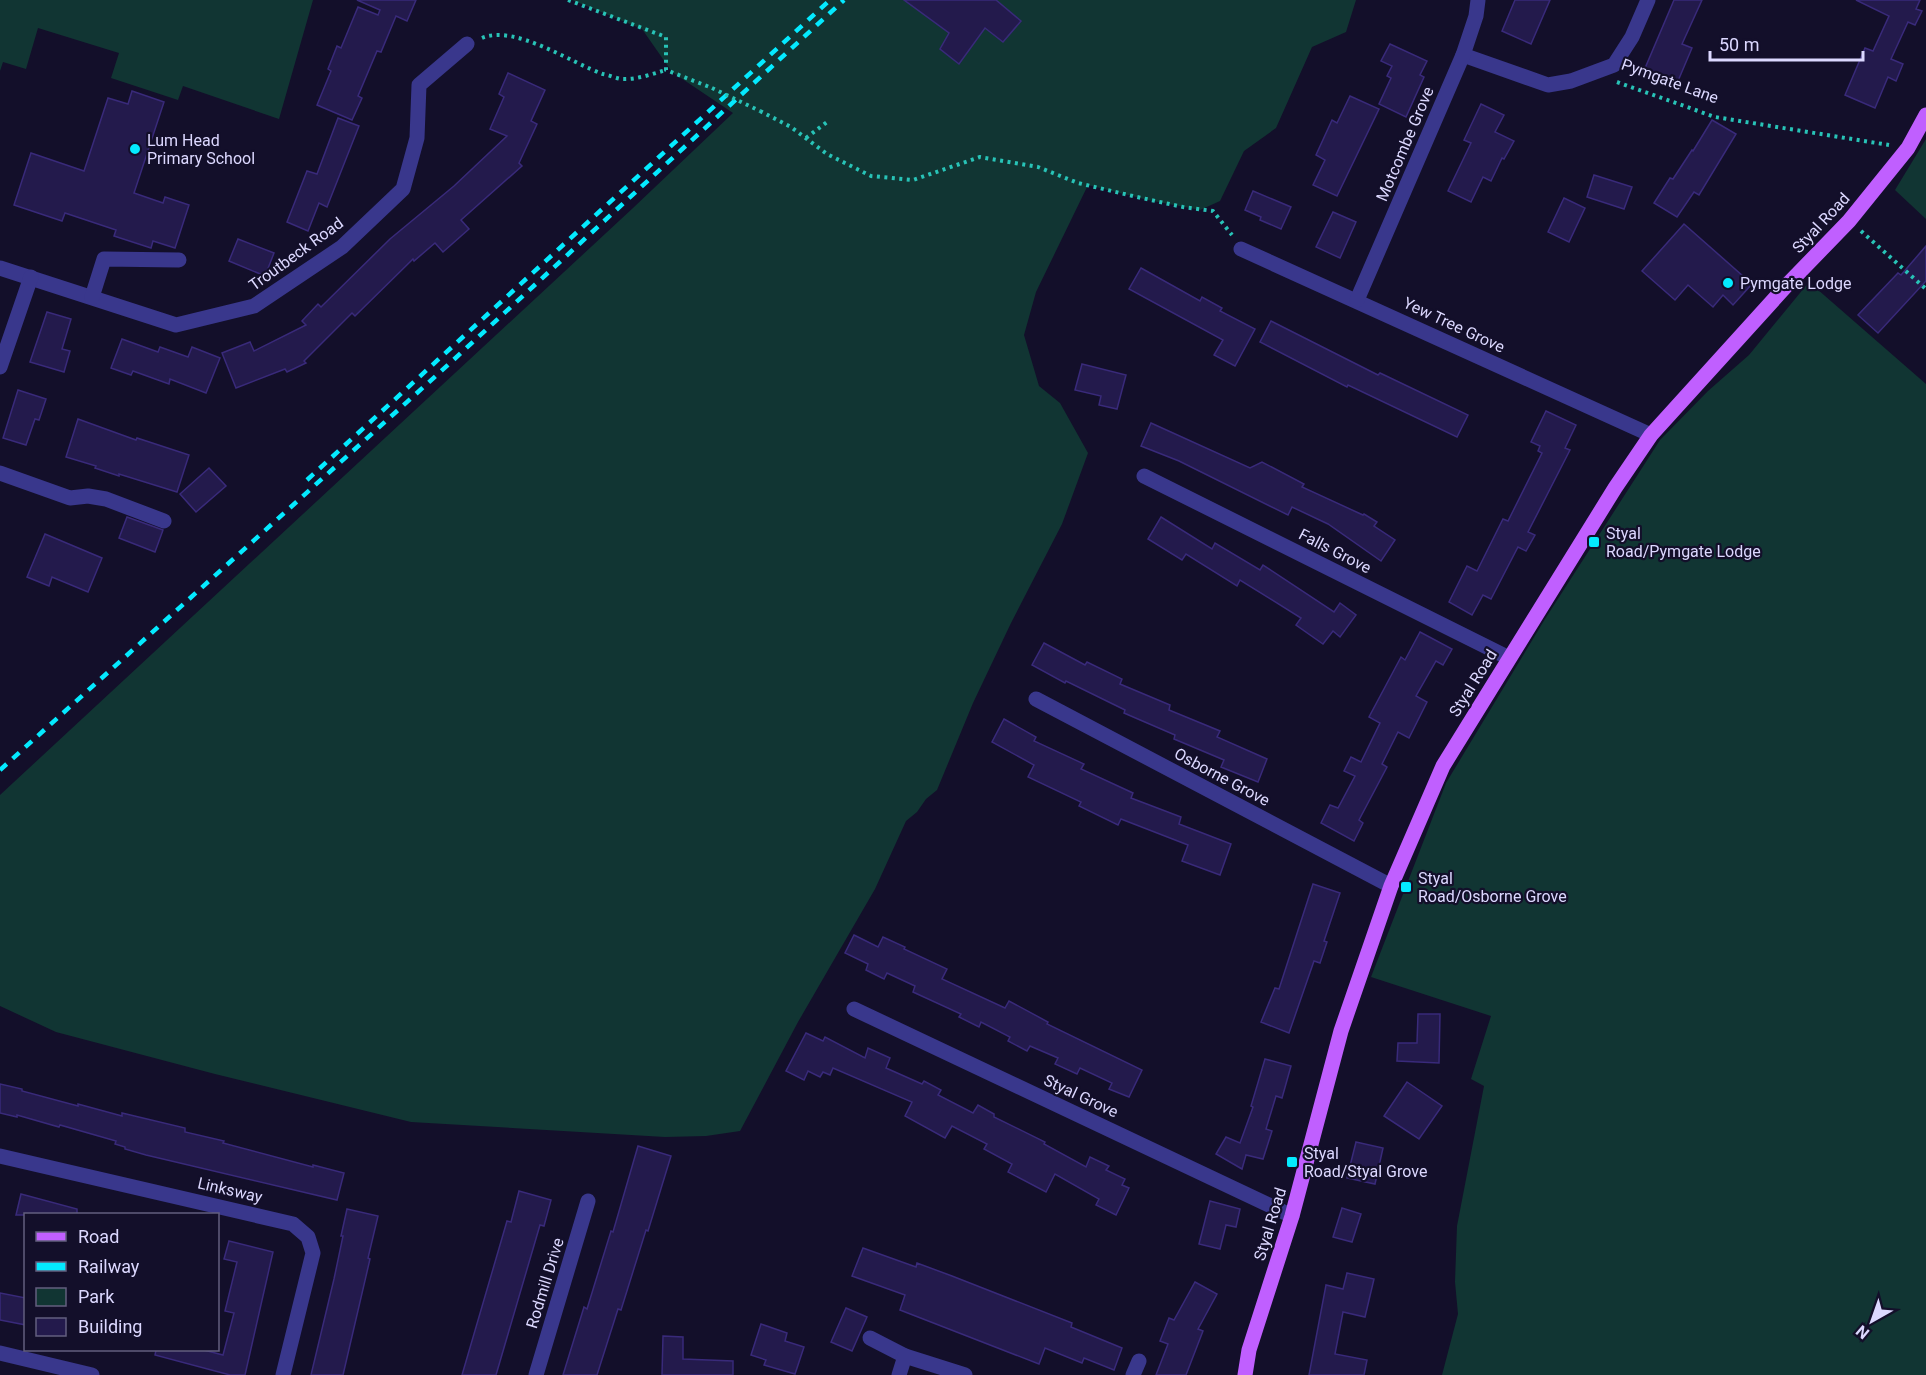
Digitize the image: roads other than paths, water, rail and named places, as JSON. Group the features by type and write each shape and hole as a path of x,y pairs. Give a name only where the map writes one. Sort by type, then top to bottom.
{"main road":[{"name":"Styal Road","path":"1245,1375 1249,1350 1292,1216 1341,1031 1391,886 1443,766 1615,488 1651,435 1787,285 1849,221 1908,148 1926,115"}],"street":[{"name":"Motcombe Grove","path":"1357,300 1463,55 1476,16 1478,0"},
{"path":"1463,55 1548,85 1571,81 1614,65 1632,37 1648,0"},
{"name":"Troutbeck Road","path":"0,268 176,326 254,306 342,247 403,189 417,138 419,85 467,44"},
{"name":"Yew Tree Grove","path":"1241,249 1651,435"},
{"path":"92,297 104,259 178,260"},
{"path":"0,367 31,277"},
{"path":"0,473 70,498 88,496 106,500 164,521"},
{"name":"Falls Grove","path":"1144,476 1509,658"},
{"name":"Osborne Grove","path":"1036,699 1391,886"},
{"name":"Styal Grove","path":"854,1009 1292,1216"},
{"name":"Linksway","path":"0,1156 293,1224 308,1237 313,1253 283,1375"},
{"name":"Rodmill Drive","path":"536,1375 588,1201"},
{"path":"870,1338 905,1356 965,1375"},
{"path":"0,1353 92,1375"},
{"path":"898,1375 905,1356"}],"railway":[{"path":"307,480 830,0"},
{"path":"0,770 449,364 844,0"}],"place":[{"name":"Lum Head Primary School","path":"135,149"},
{"name":"Pymgate Lodge","path":"1728,283"},
{"name":"Styal Road/Pymgate Lodge","path":"1594,542"},
{"name":"Styal Road/Osborne Grove","path":"1406,887"},
{"name":"Styal Road/Styal Grove","path":"1292,1162"}]}
